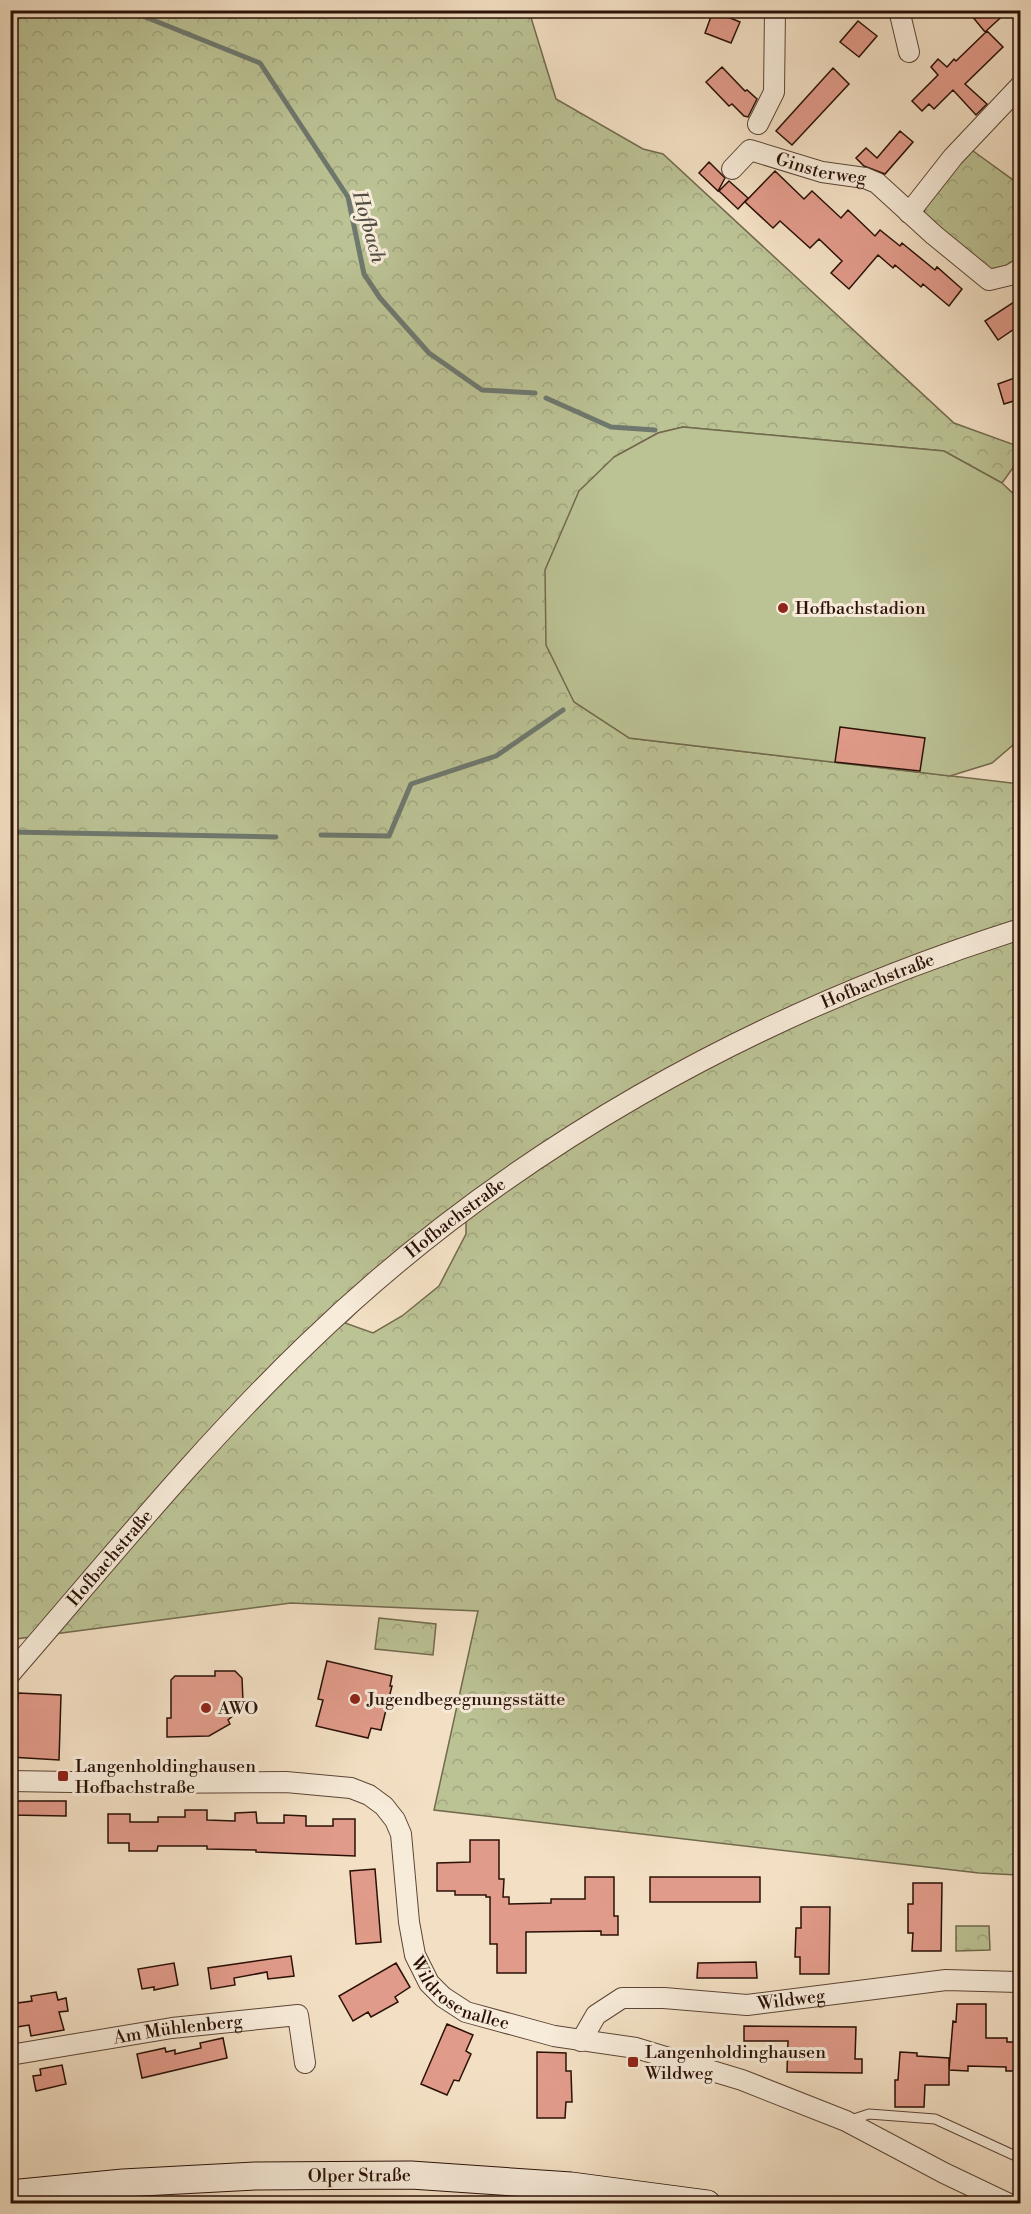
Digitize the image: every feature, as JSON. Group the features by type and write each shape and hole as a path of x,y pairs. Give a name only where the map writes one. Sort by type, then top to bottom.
{"main road":[{"name":"Olper Straße","path":"10,2194 123,2183 255,2176 411,2175 571,2186 707,2204"}],"street":[{"path":"758,124 774,92 775,10"},
{"path":"899,10 909,52"},
{"path":"909,213 953,157 1020,86"},
{"name":"Ginsterweg","path":"732,169 750,150 822,172 865,178 877,183 909,213 989,279 1010,275 1020,268"},
{"name":"Hofbachstraße","path":"10,1674 254,1397 308,1342 463,1211 522,1168 584,1128 667,1078 756,1032 885,975 1020,929"},
{"name":"Wildrosenallee","path":"10,1781 286,1782 351,1788 369,1795 384,1806 395,1820 401,1834 409,1922 415,1955 429,1983 442,1997 466,2012 493,2021 581,2041 636,2049 742,2080 846,2121 944,2173 1010,2204"},
{"name":"Wildweg","path":"581,2041 596,2015 622,1998 664,1998 747,2005 946,1980 1020,1982"},
{"name":"Am Mühlenberg","path":"10,2055 172,2028 298,2015 305,2063"}],"lane":[{"path":"846,2121 869,2114 935,2119 1020,2158"}],"green space":[{"path":"11,11 529,11 556,99 643,149 663,154 954,423 1020,447 1020,458 1002,483 944,451 683,427 658,433 614,457 629,738 1020,784 1020,1875 979,1873 434,1810 478,1611 291,1603 16,1639 11,1644","holes":["466,1220 466,1234 439,1286 402,1316 373,1333 345,1323 386,1283"]},
{"path":"969,148 1020,185 1020,257 1006,266 986,270 924,217 926,197"},
{"name":"Hofbachstadion","path":"683,427 944,451 1002,483 1020,500 1020,739 992,763 950,776 629,738 574,702 546,645 545,570 579,491 614,457 658,433"},
{"path":"379,1618 436,1624 433,1655 375,1649"},
{"path":"956,1926 989,1926 990,1950 956,1951"}],"building":[{"path":"967,10 1009,10 985,32"},
{"path":"713,11 740,22 731,43 705,33"},
{"path":"858,21 877,36 859,57 840,42"},
{"path":"987,31 1003,47 965,84 987,104 976,115 953,90 934,109 929,104 922,111 912,101 938,75 931,67 938,59 947,67"},
{"path":"722,67 745,91 747,90 757,99 748,117 732,104 729,106 706,82"},
{"path":"833,68 849,84 792,145 776,131"},
{"path":"900,131 913,142 885,174 864,166 856,158 866,148 877,158"},
{"path":"709,162 725,178 718,191 699,173"},
{"path":"775,171 804,199 812,191 841,218 848,210 875,236 880,230 900,246 902,243 935,270 937,267 962,289 949,306 923,284 921,287 895,265 893,268 878,255 849,289 831,273 842,261 819,239 810,248 780,221 773,228 745,202"},
{"path":"729,181 748,198 738,209 719,191"},
{"path":"1020,298 1020,325 998,340 985,321"},
{"path":"1020,376 1020,399 1004,404 998,384"},
{"path":"840,727 925,738 920,771 835,762"},
{"name":"Jugendbegegnungsstätte","path":"327,1661 392,1676 390,1686 392,1686 381,1730 371,1728 368,1738 316,1726 323,1700 318,1699"},
{"name":"AWO","path":"215,1671 235,1671 242,1678 243,1701 239,1702 236,1713 228,1720 230,1724 209,1736 167,1737 167,1718 171,1718 171,1680 175,1676 215,1676"},
{"path":"18,1693 61,1695 59,1760 10,1757 10,1727 16,1727"},
{"path":"10,1801 66,1801 66,1816 10,1815"},
{"path":"185,1810 207,1810 207,1820 235,1821 235,1813 256,1812 257,1823 284,1823 284,1815 306,1816 306,1826 333,1826 333,1819 355,1819 355,1856 207,1849 207,1846 158,1846 157,1851 129,1851 129,1843 108,1843 108,1814 130,1814 130,1822 158,1822 158,1817 185,1817"},
{"path":"470,1840 499,1840 499,1879 504,1879 503,1897 509,1897 509,1904 551,1903 551,1899 585,1899 585,1877 614,1877 614,1916 618,1916 618,1935 601,1935 601,1931 526,1932 526,1973 497,1973 497,1944 490,1944 490,1897 455,1895 455,1891 437,1891 437,1863 470,1862"},
{"path":"375,1869 381,1942 356,1944 350,1871"},
{"path":"650,1877 760,1877 760,1902 650,1902"},
{"path":"913,1883 942,1883 941,1951 912,1951 913,1933 908,1933 908,1904 913,1904"},
{"path":"801,1907 830,1907 829,1974 800,1974 800,1957 795,1957 796,1928 801,1928"},
{"path":"291,1956 294,1976 268,1979 267,1972 234,1978 235,1985 211,1989 208,1968"},
{"path":"756,1962 757,1978 697,1978 698,1963"},
{"path":"174,1963 178,1985 154,1990 154,1987 142,1989 138,1969"},
{"path":"396,1963 410,1987 395,1997 398,2002 371,2017 368,2012 353,2021 339,1996"},
{"path":"56,1992 58,2000 66,1998 68,2011 59,2012 64,2030 31,2036 29,2025 10,2028 10,2004 32,2001 31,1996"},
{"path":"957,2004 986,2004 986,2038 1007,2038 1007,2042 1020,2042 1020,2071 1006,2071 1006,2067 968,2066 968,2071 949,2070 953,2021 956,2022"},
{"path":"447,2024 473,2035 466,2051 471,2054 459,2081 454,2080 447,2095 421,2084"},
{"path":"744,2026 856,2027 855,2059 862,2059 862,2073 787,2072 788,2041 744,2041"},
{"path":"223,2038 227,2058 142,2078 137,2054 165,2048 166,2052 175,2050 175,2054 201,2048 200,2043"},
{"path":"537,2052 566,2053 566,2071 571,2071 572,2102 566,2102 565,2118 537,2118"},
{"path":"900,2052 917,2053 917,2056 949,2058 949,2085 925,2085 924,2107 895,2107 895,2080 898,2080"},
{"path":"62,2065 66,2084 36,2091 33,2076 41,2075 40,2069"}],"waterway":[{"name":"Hofbach","path":"128,10 260,63 348,197 364,274 380,298 429,353 482,390 535,393"},
{"name":"Hofbach","path":"546,398 611,427 655,430"},
{"path":"321,835 389,836 411,784 496,756 563,710"},
{"path":"10,832 276,837"}],"place":[{"name":"Hofbachstadion","path":"783,608"},
{"name":"Jugendbegegnungsstätte","path":"355,1699"},
{"name":"AWO","path":"206,1708"},
{"name":"Langenholdinghausen Hofbachstraße","path":"63,1776"},
{"name":"Langenholdinghausen Wildweg","path":"633,2062"}]}
